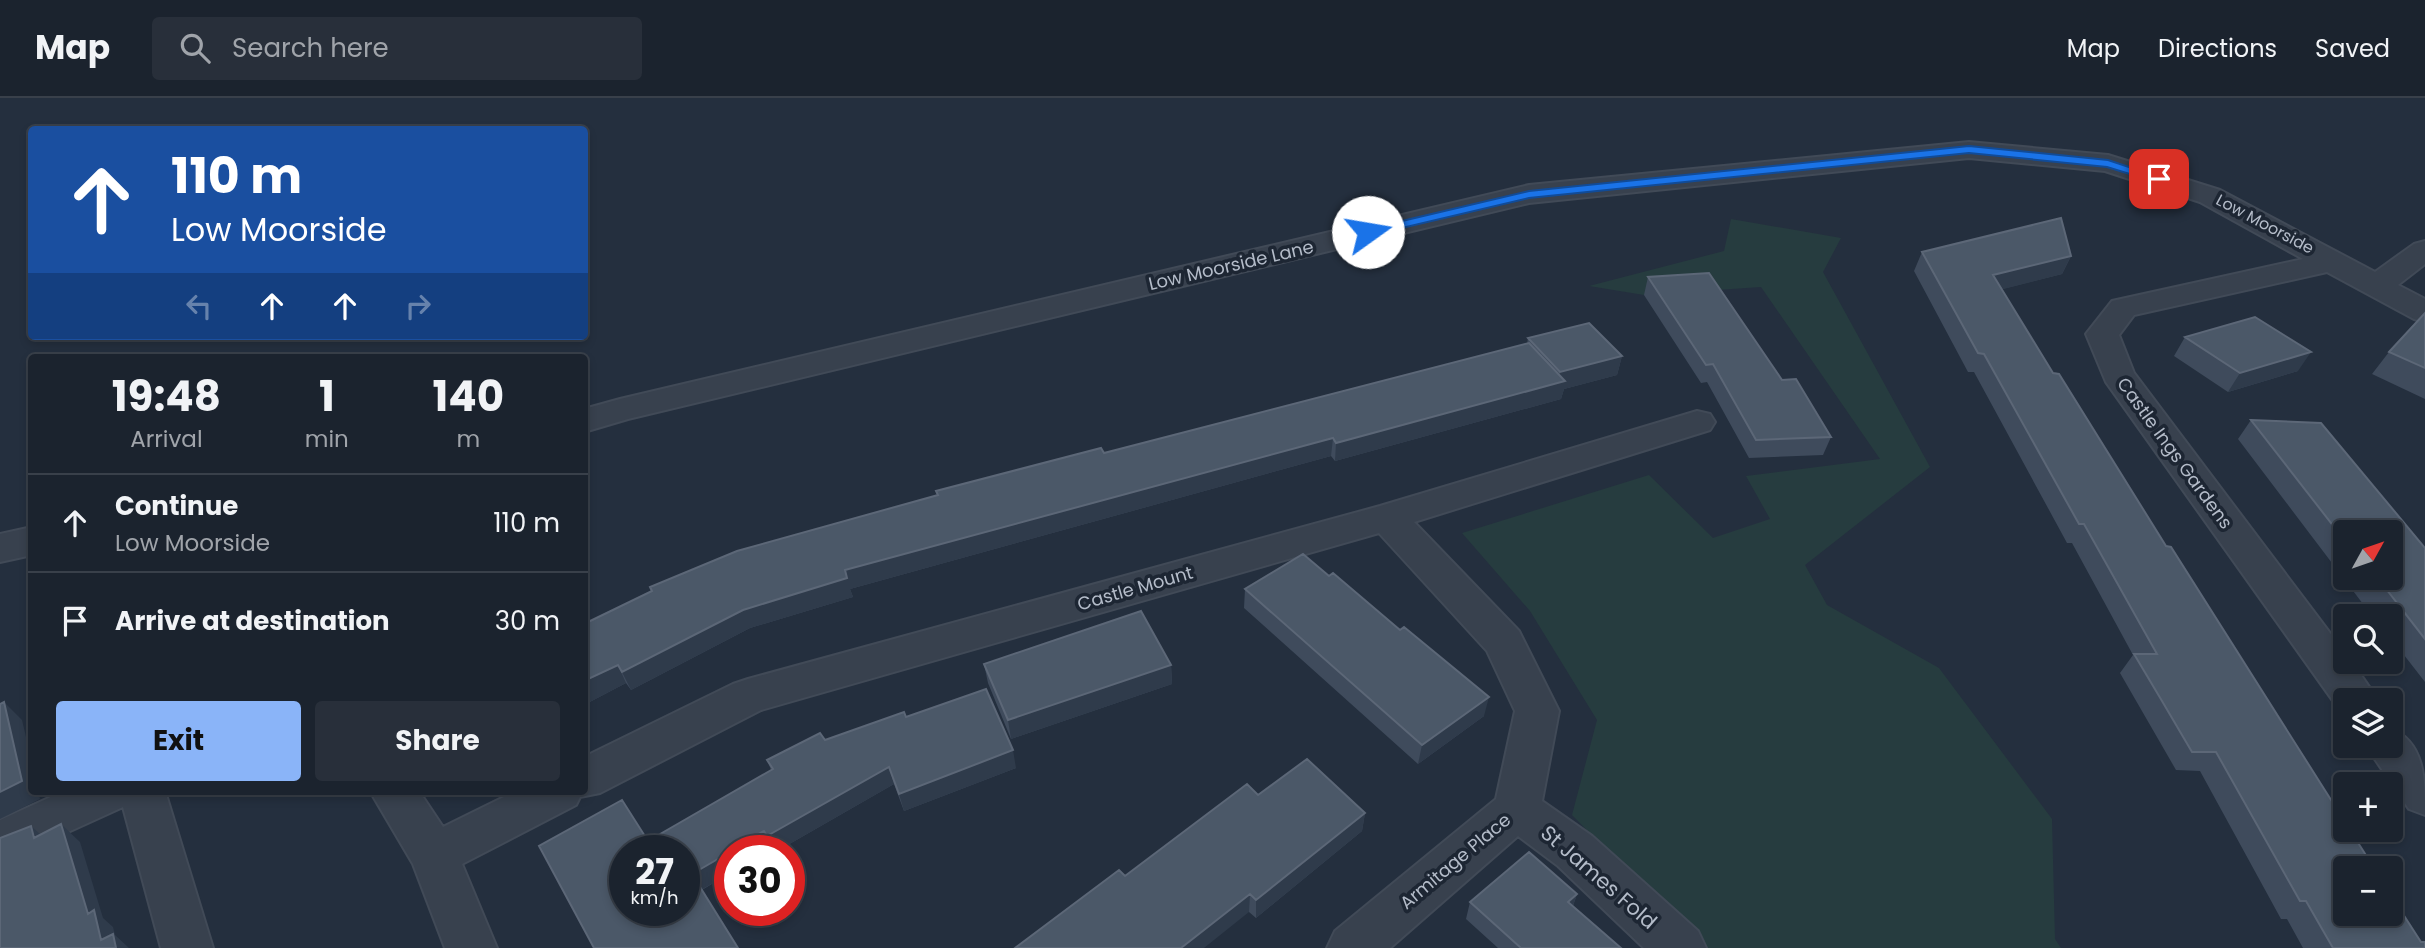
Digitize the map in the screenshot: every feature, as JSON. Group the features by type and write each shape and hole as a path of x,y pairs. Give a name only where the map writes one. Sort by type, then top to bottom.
{"street":[{"name":"Low Moorside","path":"1969,150 2108,163 2210,196 2425,312"},
{"name":"Low Moorside Lane","path":"588,420 1529,194 1969,150"},
{"path":"2376,286 2425,250"},
{"name":"Castle Ings Gardens","path":"2334,261 2123,308 2102,334 2118,375 2347,688"},
{"name":"Castle Mount","path":"588,777 748,696 1387,517 1697,422"},
{"name":"Armitage Place","path":"1353,948 1517,809 1537,712 1504,642 1387,517"},
{"path":"0,548 28,542"},
{"path":"2398,758 2425,795"},
{"path":"0,842 102,795"},
{"path":"143,795 187,948"},
{"path":"396,795 434,855 471,948"},
{"path":"434,855 552,795"},
{"name":"St James Fold","path":"1517,809 1575,851 1680,948"}],"green space":[{"path":"1731,219 1841,238 1823,272 1930,467 1805,565 1827,605 1939,668 2052,819 2055,939 2061,948 1704,948 1572,815 1597,720 1530,611 1462,533 1649,475 1713,538 1770,519 1746,476 1880,459 1761,287 1644,295 1589,286 1724,251"}],"building":[{"path":"2061,218 2071,256 1993,275 2053,373 2059,374 2166,546 2171,547 2333,803 2333,842 2358,842 2366,856 2333,856 2333,926 2403,926 2403,914 2421,942 2425,942 2425,948 2333,948 2306,901 2300,901 2216,752 2192,752 2134,654 2157,654 2084,524 2079,524 1984,354 1978,353 1922,252"},
{"path":"1709,273 1782,380 1796,379 1831,437 1756,440 1713,364 1706,365 1648,277"},
{"path":"2425,313 2425,368 2389,352"},
{"path":"2255,317 2311,352 2240,373 2185,337"},
{"path":"1589,323 1622,356 1560,372 1528,338"},
{"path":"1529,343 1565,381 1336,443 1333,438 845,570 847,578 743,610 622,672 618,665 588,679 588,622 652,591 650,587 737,551 938,495 936,491 1101,448 1104,453"},
{"path":"2251,420 2321,423 2402,520 2333,520 2333,526"},
{"path":"2403,522 2425,548 2425,639 2403,611 2403,604 2398,604 2387,590 2403,590"},
{"path":"1303,554 1329,576 1333,573 1400,630 1404,627 1489,697 1422,745 1245,589"},
{"path":"1141,611 1171,665 1008,720 984,664"},
{"path":"986,689 1013,750 899,794 889,767 769,835 764,831 757,835 714,835 714,861 700,869 700,835 658,835 773,769 767,760 820,733 825,740 904,712 906,717"},
{"path":"4,702 22,781 0,792 0,704"},
{"path":"1307,759 1365,813 1256,900 1250,894 1181,948 1015,948 1119,870 1125,876 1247,784 1258,795"},
{"path":"622,800 644,835 609,835 609,926 700,926 700,887 714,909 714,926 724,926 738,948 594,948 539,846"},
{"path":"61,824 88,914 94,910 101,940 113,934 116,948 0,948 0,838 31,826 34,838"},
{"path":"1529,852 1577,894 1568,902 1621,948 1521,948 1470,902"}],"route":[{"path":"1368,232 1529,194 1969,150 2108,163 2159,179"}]}
